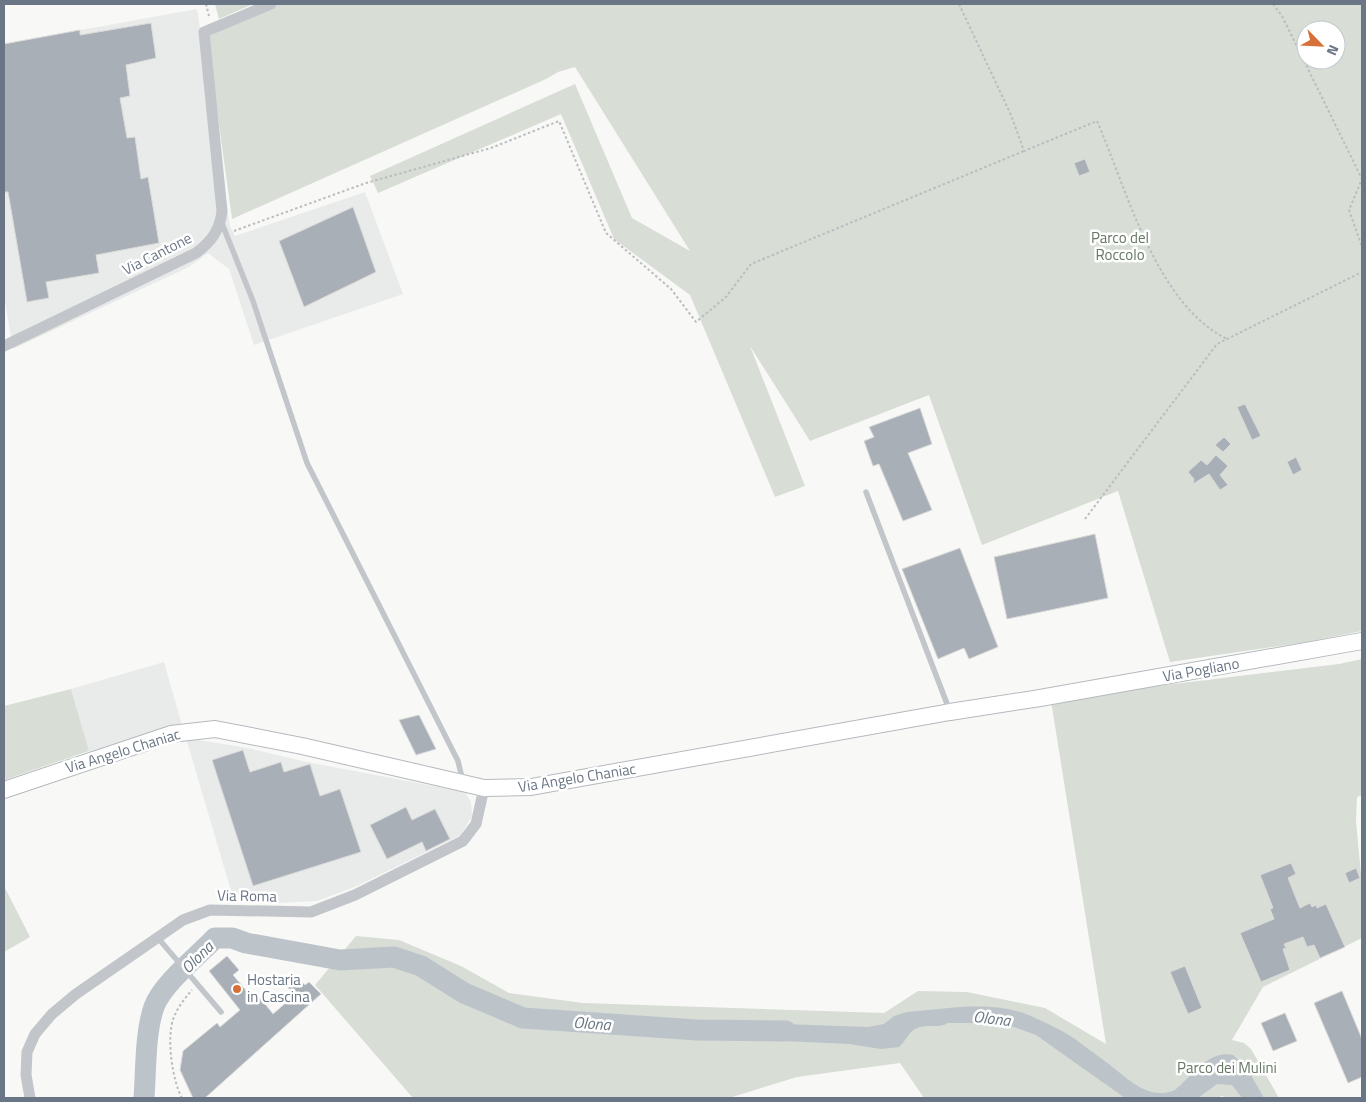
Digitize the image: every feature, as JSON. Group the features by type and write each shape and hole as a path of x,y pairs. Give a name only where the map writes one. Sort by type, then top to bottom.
{"street":[{"path":"208,30 271,4"},
{"name":"Via Cantone","path":"4,346 196,253 209,243 221,221 222,211 208,30"},
{"name":"Via Pogliano","path":"1040,698 1362,641"},
{"name":"Via Angelo Chaniac","path":"4,790 152,740 199,729 247,734 484,788 531,787 950,712 1040,698"},
{"name":"Via Roma","path":"30,1098 26,1075 27,1052 35,1034 52,1014 76,994 183,920 210,910 311,912 355,895 463,840 476,824 484,788"}],"lane":[{"path":"221,221 253,301 307,463 458,761 464,784"},
{"path":"866,492 950,712"},
{"path":"158,938 198,982 221,1012"}],"path":[{"path":"206,4 208,30"},
{"path":"960,4 1009,112 1024,151"},
{"path":"1273,4 1282,16 1362,179 1349,210 1362,247"},
{"path":"227,234 366,184 491,148 559,121 606,233 671,289 696,322 726,297 751,264 1097,121 1148,248 1195,317 1208,330 1227,339"},
{"path":"1085,519 1217,344 1362,272"},
{"path":"182,1098 174,1075 171,1054 174,1018 198,982"}],"shaded area":[{"path":"197,9 230,226 235,236 365,192 403,294 254,345 229,269 208,253 189,267 13,349 4,295 4,44"},
{"path":"164,662 183,729 91,759 71,689"},
{"path":"186,738 248,748 307,762 465,792 471,802 472,816 461,835 357,886 317,901 277,903 234,901"}],"green space":[{"path":"215,4 253,4 219,19"},
{"name":"Parco del Roccolo","path":"273,4 1362,4 1362,631 1307,642 1170,662 1118,491 982,545 929,395 810,441 750,346 805,486 775,497 690,295 614,239 561,114 378,193 370,176 575,84 632,218 690,251 575,67 558,72 232,219 207,37"},
{"name":"Parco dei Mulini","path":"1362,659 1362,795 1357,797 1356,821 1362,885 1362,938 1263,987 1232,1040 1244,1043 1251,1049 1279,1098 1231,1098 1221,1096 1218,1098 924,1098 900,1063 797,1077 729,1098 413,1098 315,985 356,936 399,940 461,966 509,993 583,1003 884,1013 918,991 967,992 1045,1008 1106,1044 1051,701 1339,664"},
{"path":"71,689 89,751 4,780 4,706"},
{"path":"4,886 30,937 4,952"}],"water":[{"path":"959,1007 996,1007 1014,1010 1031,1016 1070,1036 1129,1080 1155,1093 1175,1090 1201,1065 1216,1056 1224,1054 1233,1055 1247,1068 1264,1098 1242,1098 1232,1085 1217,1084 1198,1098 1125,1098 1036,1035 1014,1027 987,1023 948,1023 940,1026 923,1026 910,1033 899,1047 881,1049 849,1044 762,1040 756,1023 868,1027 884,1024 894,1016 907,1012"}],"building":[{"path":"151,23 156,58 126,65 130,96 120,98 127,138 135,137 141,179 148,177 159,243 96,255 99,273 46,282 49,298 27,302 8,192 4,192 4,44 80,30 80,35"},
{"path":"1085,159 1090,172 1079,176 1074,163"},
{"path":"353,207 376,272 304,307 279,241"},
{"path":"1245,404 1261,436 1252,440 1237,407"},
{"path":"920,408 932,444 908,453 932,510 903,521 879,464 873,466 864,441 874,437 869,427"},
{"path":"1224,437 1231,444 1223,452 1215,445"},
{"path":"1216,455 1228,466 1220,475 1228,485 1220,490 1209,474 1193,484 1194,479 1188,472 1201,460 1207,465"},
{"path":"1296,457 1302,470 1293,475 1287,462"},
{"path":"1095,534 1108,598 1007,619 994,557"},
{"path":"960,548 998,647 969,659 964,648 938,659 902,569"},
{"path":"419,715 436,749 416,755 399,720"},
{"path":"243,750 250,772 281,762 284,772 310,764 320,796 340,789 361,852 253,886 212,760"},
{"path":"406,807 412,820 435,809 450,839 426,851 422,842 387,859 370,825"},
{"path":"1291,863 1296,874 1288,878 1300,908 1310,903 1312,907 1316,905 1317,908 1326,904 1345,947 1320,958 1314,945 1307,947 1303,937 1284,944 1286,948 1283,949 1290,970 1261,982 1240,933 1274,919 1270,909 1273,908 1260,875"},
{"path":"1356,868 1360,878 1349,883 1345,873"},
{"path":"227,956 239,970 233,975 253,999 258,995 273,1014 295,995 284,983 293,973 305,985 309,982 321,994 205,1098 193,1098 180,1070 183,1051 217,1023 220,1027 240,1010 209,971"},
{"path":"1185,966 1202,1008 1188,1014 1170,972"},
{"path":"1342,991 1362,1039 1362,1077 1348,1083 1314,1003"},
{"path":"1285,1013 1297,1041 1273,1051 1261,1023"}],"waterway":[{"name":"Olona","path":"144,1098 147,1040 154,1007 158,998 172,980 215,938 232,938 246,943 340,960 394,957 421,966 464,993 523,1018 697,1030 786,1031"}],"place":[{"name":"Hostaria in Cascina","path":"237,989"}]}
